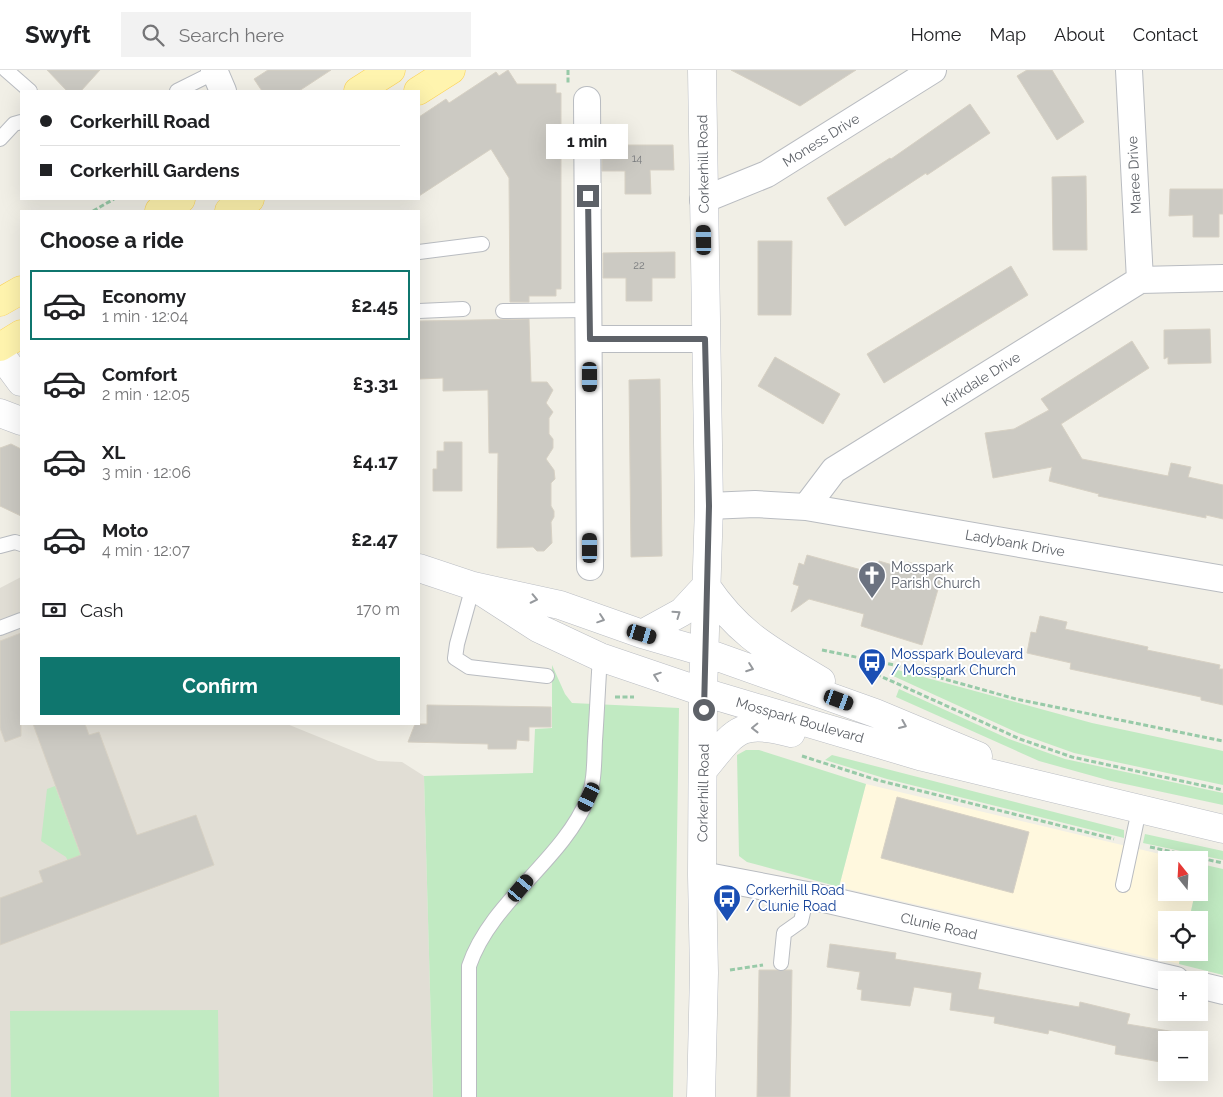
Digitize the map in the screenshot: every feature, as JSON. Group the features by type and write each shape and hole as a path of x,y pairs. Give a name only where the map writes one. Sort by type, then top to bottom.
{"main road":[{"path":"360,90 391,70"},
{"path":"420,90 451,70"},
{"path":"161,210 179,200"},
{"path":"231,210 248,200"},
{"path":"0,302 20,291"},
{"path":"0,347 20,335"}],"street":[{"name":"Corkerhill Road","path":"701,1097 704,974 702,875 703,692 709,506 702,70"},
{"name":"Moness Drive","path":"703,200 768,174 933,70"},
{"name":"Maree Drive","path":"1129,70 1140,280"},
{"path":"587,100 590,567"},
{"path":"1140,280 1223,278"},
{"name":"Kirkdale Drive","path":"806,507 834,470 1140,280"},
{"path":"590,339 705,339"},
{"path":"0,354 20,381"},
{"path":"0,413 20,421"},
{"path":"709,506 755,504 806,507"},
{"name":"Ladybank Drive","path":"806,507 1223,579"},
{"name":"Mosspark Boulevard","path":"420,568 473,586 560,605 642,634 704,652 875,713 1056,790"},
{"name":"Mosspark Boulevard","path":"473,586 538,628 600,657 703,692 923,757 1223,830"},
{"path":"642,634 682,612 706,586 724,611 750,637 875,713"},
{"path":"704,769 728,740 739,730 751,726 775,728 857,750 923,757"},
{"name":"Clunie Road","path":"702,875 806,895 1158,976"},
{"path":"1208,987 1223,991"}],"lane":[{"path":"6,70 29,90"},
{"path":"180,90 217,78"},
{"path":"0,139 14,124 20,122"},
{"path":"420,252 482,244"},
{"path":"420,312 463,309"},
{"path":"503,311 589,310"},
{"path":"0,546 15,542 20,544"},
{"path":"473,586 456,644 455,658 469,667 547,676"},
{"path":"0,628 20,620"},
{"path":"468,1097 470,966 475,948 488,928 571,828 589,797 594,762 600,657"},
{"path":"1123,885 1139,810"},
{"path":"781,962 784,933 801,921 806,895"}],"path":[{"path":"95,210 112,200"},
{"path":"814,647 1016,699 1223,741"},
{"path":"870,660 878,675 1020,738 1072,757 1223,790"},
{"path":"794,754 877,780 1132,843 1223,863"},
{"path":"704,974 781,962"}],"shaded area":[{"path":"20,578 20,725 289,725 378,761 402,762 424,776 433,1097 0,1097 0,588"},
{"path":"866,784 1158,854 1158,901 1193,901 1191,911 1158,911 1158,959 839,887"},
{"path":"1166,961 1180,961 1179,964"}],"green space":[{"path":"552,665 565,694 572,703 679,708 673,1097 433,1097 424,776 533,773 535,729 552,728"},
{"path":"894,669 1092,723 1223,751 1223,785 1074,753 1018,733 891,675"},
{"path":"899,689 1009,739 1065,759 1223,793 1223,805 1111,781 1039,761 896,697"},
{"path":"746,750 759,750 866,784 839,887 747,862 739,856 737,755"},
{"path":"832,755 1124,830 1124,838 887,779 825,760"},
{"path":"55,786 82,859 69,864 66,857 41,841 47,789"},
{"path":"1145,834 1223,851 1223,860 1208,857 1208,851 1181,851 1143,843"},
{"path":"1208,866 1223,869 1223,975 1179,964 1180,961 1208,961 1208,911 1191,911 1193,901 1208,901"},
{"path":"218,1010 219,1097 11,1097 10,1011"}],"building":[{"path":"47,70 100,70 82,90 66,90"},
{"path":"268,70 331,70 301,90 261,90 254,79"},
{"path":"508,70 517,84 556,84 556,93 561,93 561,289 556,289 556,296 529,296 529,302 510,302 509,178 491,149 420,195 420,116 446,99 449,103 496,72 499,76"},
{"path":"731,70 856,70 800,106"},
{"path":"1027,70 1052,70 1084,122 1057,140 1017,76"},
{"path":"970,104 990,133 845,226 827,198 891,159"},
{"path":"602,145 673,145 674,170 650,170 651,194 625,194 625,171 602,171"},
{"path":"1086,176 1087,250 1053,250 1052,177"},
{"path":"1170,189 1223,189 1223,214 1219,214 1219,237 1193,237 1193,215 1169,216"},
{"path":"758,241 792,241 791,315 758,315"},
{"path":"675,252 675,278 652,278 652,301 626,301 626,278 603,278 603,253"},
{"path":"1011,266 1028,295 884,383 867,354"},
{"path":"529,319 531,382 547,382 553,390 546,403 553,412 549,418 549,434 553,439 553,448 546,459 554,470 555,479 551,483 551,506 554,511 554,517 551,522 552,543 544,551 537,551 533,547 497,548 498,453 489,453 488,390 443,391 443,378 420,379 420,321"},
{"path":"1210,329 1211,363 1168,364 1168,357 1164,359 1164,330"},
{"path":"1132,341 1149,368 1061,424 1082,459 1168,476 1171,463 1191,467 1188,477 1223,485 1223,519 1206,515 1206,518 1098,496 1099,494 1049,481 1052,467 993,478 985,433 1014,429 1049,410 1041,399"},
{"path":"775,357 840,394 823,424 758,386"},
{"path":"660,379 662,556 631,557 629,380"},
{"path":"444,442 462,442 462,491 433,491 433,469 437,469 437,451 444,451"},
{"path":"11,444 20,448 20,516 0,506 0,448"},
{"name":"Mosspark Parish Church","path":"807,555 876,574 879,561 906,569 908,562 943,572 922,645 861,626 864,614 809,599 791,612 799,586 793,584 799,563 804,565"},
{"path":"1040,616 1067,622 1065,629 1148,647 1147,650 1220,665 1219,669 1223,669 1223,705 1201,700 1201,697 1070,669 1071,663 1027,653 1031,632 1036,633"},
{"path":"20,633 21,736 5,742 0,728 0,641"},
{"path":"427,705 551,707 551,727 529,727 529,741 517,740 516,749 488,749 488,744 408,742 415,725 427,724"},
{"path":"33,725 85,725 89,735 99,732 137,835 196,815 214,865 0,945 0,898 43,882 39,871 81,855"},
{"path":"897,797 1029,832 1013,893 881,858"},
{"path":"830,944 896,953 895,959 981,973 978,989 1079,1007 1080,1002 1130,1014 1127,1024 1169,1031 1158,1031 1158,1062 1115,1054 1116,1046 1049,1030 1048,1034 994,1023 995,1017 950,1010 952,993 914,987 910,1006 861,1000 862,990 857,989 860,972 827,967"},
{"path":"759,970 792,970 790,1097 757,1097"}],"place":[{"name":"Mosspark Parish Church","path":"872,599"},
{"name":"Mosspark Boulevard / Mosspark Church","path":"872,686"},
{"name":"Corkerhill Road / Clunie Road","path":"727,922"}],"route":[{"path":"588,196 590,339 705,339 709,506 704,710"}]}
